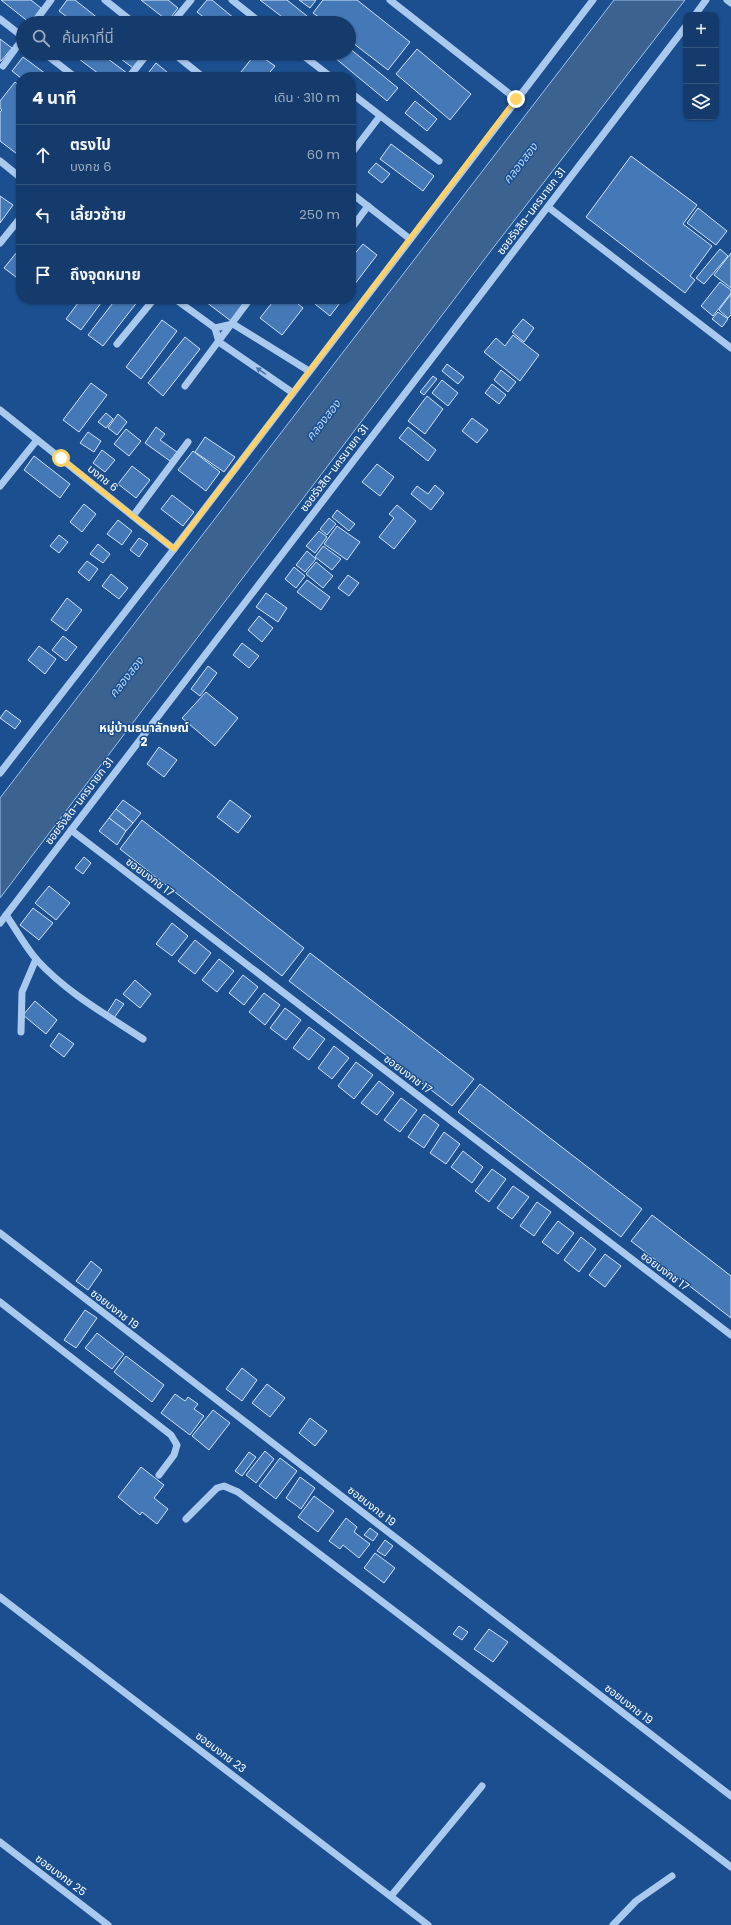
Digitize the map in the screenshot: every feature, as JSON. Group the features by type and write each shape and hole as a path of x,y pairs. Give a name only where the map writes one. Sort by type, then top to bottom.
{"street":[{"path":"39,16 51,0"},
{"path":"105,0 125,16"},
{"path":"178,16 191,0"},
{"path":"232,0 252,16"},
{"path":"390,0 516,99"},
{"path":"0,773 174,549 593,0"},
{"path":"697,12 706,0"},
{"path":"727,0 731,3"},
{"path":"0,19 16,32"},
{"name":"ซอยรังสิต-นครนายก 31","path":"0,923 683,30"},
{"path":"3,66 16,47"},
{"path":"53,60 69,72"},
{"path":"133,72 142,60"},
{"path":"181,60 197,72"},
{"path":"309,60 325,72"},
{"path":"356,97 439,162"},
{"path":"356,147 380,116"},
{"path":"0,161 16,174"},
{"path":"356,197 410,239"},
{"path":"356,222 368,206"},
{"path":"548,207 731,348"},
{"path":"0,243 16,223"},
{"path":"117,344 150,304"},
{"path":"182,304 215,328 219,342 293,393"},
{"path":"185,386 246,304"},
{"path":"215,328 232,324 309,371"},
{"name":"บงกช 6","path":"0,410 174,549"},
{"path":"0,486 37,440"},
{"path":"133,516 188,442"},
{"name":"ซอยบงกช 17","path":"71,830 731,1335"},
{"path":"6,915 36,960 80,997 143,1039"},
{"path":"21,1032 20,1006 22,992 36,960"},
{"name":"ซอยบงกช 19","path":"0,1234 731,1796"},
{"path":"0,1302 171,1435 177,1445 174,1455 159,1475"},
{"path":"186,1519 217,1488 224,1486 238,1492 731,1867"},
{"name":"ซอยบงกช 23","path":"0,1597 428,1925"},
{"path":"391,1896 482,1786"},
{"name":"ซอยบงกช 25","path":"0,1842 108,1925"},
{"path":"614,1925 636,1901 672,1876"}],"water":[{"name":"คลองสอง","path":"614,0 685,0 493,248 0,898 0,798"}],"building":[{"path":"1,0 31,0 41,8 35,16 21,16"},
{"path":"67,0 75,0 95,16 66,16 59,11"},
{"path":"141,0 168,0 178,8 172,16 162,16"},
{"path":"207,0 212,0 231,16 202,16 197,12"},
{"path":"260,0 287,0 307,16 281,16"},
{"path":"299,0 316,0 310,8"},
{"path":"323,0 357,0 410,42 388,70 356,45 356,16 317,16 313,13"},
{"path":"0,39 12,48 1,61 0,61"},
{"path":"417,49 471,94 450,120 396,74"},
{"path":"356,54 398,88 387,101 356,75 356,72 352,72 337,60 356,60"},
{"path":"21,60 27,60 43,72 16,72 16,74 12,71"},
{"path":"80,60 109,60 126,72 96,72"},
{"path":"122,60 139,60 133,68"},
{"path":"250,60 266,60 275,66 270,72 241,72"},
{"path":"156,63 167,72 149,72"},
{"path":"15,82 16,83 16,153 0,141 0,112 2,110 0,108 0,101"},
{"path":"415,101 437,119 427,131 405,113"},
{"path":"391,144 434,176 423,191 380,159"},
{"path":"631,156 697,205 683,224 712,246 690,276 695,280 685,293 586,217"},
{"path":"376,163 390,174 382,183 368,172"},
{"path":"0,196 13,205 0,223"},
{"path":"698,208 727,231 716,245 687,223"},
{"path":"363,244 377,255 356,282 356,252"},
{"path":"720,249 728,256 704,284 696,278"},
{"path":"16,253 16,277 4,268"},
{"path":"731,253 731,288 714,275"},
{"path":"720,282 731,290 731,293 713,316 701,306"},
{"path":"731,294 731,315 728,318 719,310"},
{"path":"77,304 100,304 81,330 66,319"},
{"path":"112,304 136,304 103,346 88,335"},
{"path":"209,304 243,304 231,321"},
{"path":"271,304 298,304 303,308 282,335 260,318"},
{"path":"315,304 339,304 330,316"},
{"path":"718,312 728,319 722,327 712,319"},
{"path":"523,319 534,328 524,342 512,332"},
{"path":"162,320 177,331 141,379 126,367"},
{"path":"513,335 539,355 520,381 484,352 496,338 505,346"},
{"path":"185,337 200,349 163,396 148,383"},
{"path":"447,364 464,377 458,384 442,371"},
{"path":"501,370 516,382 508,392 494,380"},
{"path":"433,376 437,379 424,395 420,392"},
{"path":"442,380 458,393 448,406 432,393"},
{"path":"91,383 107,395 79,432 63,420"},
{"path":"492,384 506,395 499,404 485,393"},
{"path":"427,396 443,409 425,434 408,421"},
{"path":"106,413 113,419 106,428 98,422"},
{"path":"118,414 127,422 117,435 108,428"},
{"path":"472,418 488,430 477,443 462,431"},
{"path":"156,427 165,434 160,440 177,452 170,461 145,443"},
{"path":"408,427 436,450 428,461 399,438"},
{"path":"126,429 141,441 129,456 114,444"},
{"path":"88,432 101,441 94,452 80,443"},
{"path":"205,437 235,457 224,472 195,452"},
{"path":"102,450 115,460 105,472 93,463"},
{"path":"193,451 220,472 206,491 178,470"},
{"path":"34,456 70,484 60,498 24,470"},
{"path":"377,464 394,477 380,496 362,482"},
{"path":"132,466 150,480 136,498 118,484"},
{"path":"435,485 444,493 431,510 411,494 417,486 428,494"},
{"path":"172,495 194,512 183,526 161,509"},
{"path":"84,504 96,514 82,532 70,522"},
{"path":"397,505 416,521 394,549 379,537 394,518 389,514"},
{"path":"337,510 355,524 349,531 332,517"},
{"path":"329,518 336,524 327,535 320,529"},
{"path":"118,520 132,531 122,545 107,534"},
{"path":"337,526 360,542 347,560 324,544"},
{"path":"319,531 327,537 315,553 306,546"},
{"path":"59,535 68,542 59,553 50,546"},
{"path":"139,538 148,544 139,557 130,550"},
{"path":"98,544 110,554 103,563 90,554"},
{"path":"323,546 341,559 332,570 315,557"},
{"path":"307,551 316,559 305,572 296,565"},
{"path":"87,561 98,569 89,581 78,572"},
{"path":"316,562 333,576 323,588 306,574"},
{"path":"294,567 305,576 296,588 285,579"},
{"path":"111,574 128,588 119,599 102,586"},
{"path":"348,575 359,583 349,596 338,588"},
{"path":"307,580 330,597 321,610 297,592"},
{"path":"266,593 287,608 278,622 256,607"},
{"path":"67,598 82,610 66,631 51,620"},
{"path":"259,616 273,628 262,642 248,630"},
{"path":"63,636 77,647 66,661 52,650"},
{"path":"242,643 259,656 249,668 233,655"},
{"path":"39,646 56,659 45,674 28,660"},
{"path":"208,666 217,673 200,696 191,689"},
{"path":"206,692 238,718 215,746 182,718"},
{"path":"6,710 21,721 15,729 0,718"},
{"path":"159,747 177,760 164,777 147,764"},
{"path":"123,800 141,813 133,823 116,809"},
{"path":"230,800 251,816 238,833 217,817"},
{"path":"116,809 133,823 126,831 109,818"},
{"path":"109,818 126,831 117,845 99,831"},
{"path":"142,820 304,948 282,976 120,849"},
{"path":"84,857 91,863 83,874 75,868"},
{"path":"49,886 70,903 56,920 35,903"},
{"path":"33,908 53,923 39,940 20,925"},
{"path":"172,923 188,936 172,956 156,944"},
{"path":"195,940 211,953 195,974 178,961"},
{"path":"310,953 474,1079 452,1106 289,981"},
{"path":"219,959 234,971 217,992 202,980"},
{"path":"243,975 258,987 244,1005 229,993"},
{"path":"135,980 151,994 140,1008 123,994"},
{"path":"264,993 280,1005 265,1025 249,1012"},
{"path":"116,999 124,1004 114,1018 107,1013"},
{"path":"35,1001 57,1020 46,1034 23,1015"},
{"path":"285,1008 301,1020 286,1040 270,1028"},
{"path":"309,1027 325,1039 309,1060 293,1048"},
{"path":"59,1033 74,1044 64,1057 50,1046"},
{"path":"334,1046 349,1058 332,1079 318,1068"},
{"path":"356,1062 373,1075 354,1099 338,1086"},
{"path":"379,1081 394,1093 377,1115 361,1103"},
{"path":"480,1084 642,1209 621,1237 458,1112"},
{"path":"401,1098 417,1110 400,1132 384,1120"},
{"path":"424,1114 439,1125 424,1148 408,1137"},
{"path":"444,1132 460,1144 446,1164 430,1153"},
{"path":"463,1151 483,1167 472,1183 451,1167"},
{"path":"492,1169 506,1179 489,1202 475,1191"},
{"path":"513,1186 529,1197 512,1219 497,1208"},
{"path":"537,1202 551,1212 534,1236 520,1226"},
{"path":"652,1215 731,1276 731,1318 631,1241"},
{"path":"558,1221 574,1233 558,1254 542,1242"},
{"path":"581,1237 596,1249 579,1272 564,1260"},
{"path":"605,1254 621,1266 605,1287 589,1275"},
{"path":"91,1261 102,1270 88,1290 76,1281"},
{"path":"85,1310 97,1318 76,1348 64,1340"},
{"path":"97,1333 124,1354 112,1369 85,1348"},
{"path":"126,1356 164,1385 152,1402 114,1372"},
{"path":"242,1368 257,1380 242,1401 226,1389"},
{"path":"267,1384 285,1398 270,1417 252,1403"},
{"path":"175,1394 185,1401 188,1397 198,1404 194,1409 204,1416 190,1435 161,1413"},
{"path":"213,1410 230,1423 209,1450 192,1436"},
{"path":"310,1418 327,1431 315,1446 299,1433"},
{"path":"265,1451 274,1459 256,1483 246,1475"},
{"path":"249,1452 256,1457 242,1476 235,1471"},
{"path":"280,1458 297,1471 276,1499 259,1486"},
{"path":"141,1467 164,1485 154,1498 168,1509 157,1524 142,1512 140,1515 118,1497"},
{"path":"300,1477 315,1488 301,1509 286,1498"},
{"path":"314,1496 334,1511 318,1532 298,1517"},
{"path":"346,1518 357,1527 354,1532 370,1544 359,1558 343,1545 340,1549 329,1541"},
{"path":"370,1528 378,1534 373,1541 364,1535"},
{"path":"385,1540 393,1546 385,1556 377,1551"},
{"path":"375,1553 395,1568 384,1583 364,1568"},
{"path":"459,1626 468,1632 462,1640 453,1634"},
{"path":"489,1629 508,1642 493,1662 474,1649"}],"district":[{"name":"หมู่บ้านธนาลักษณ์ 2","path":"144,734"}],"route":[{"path":"61,458 174,549 516,99"}]}
